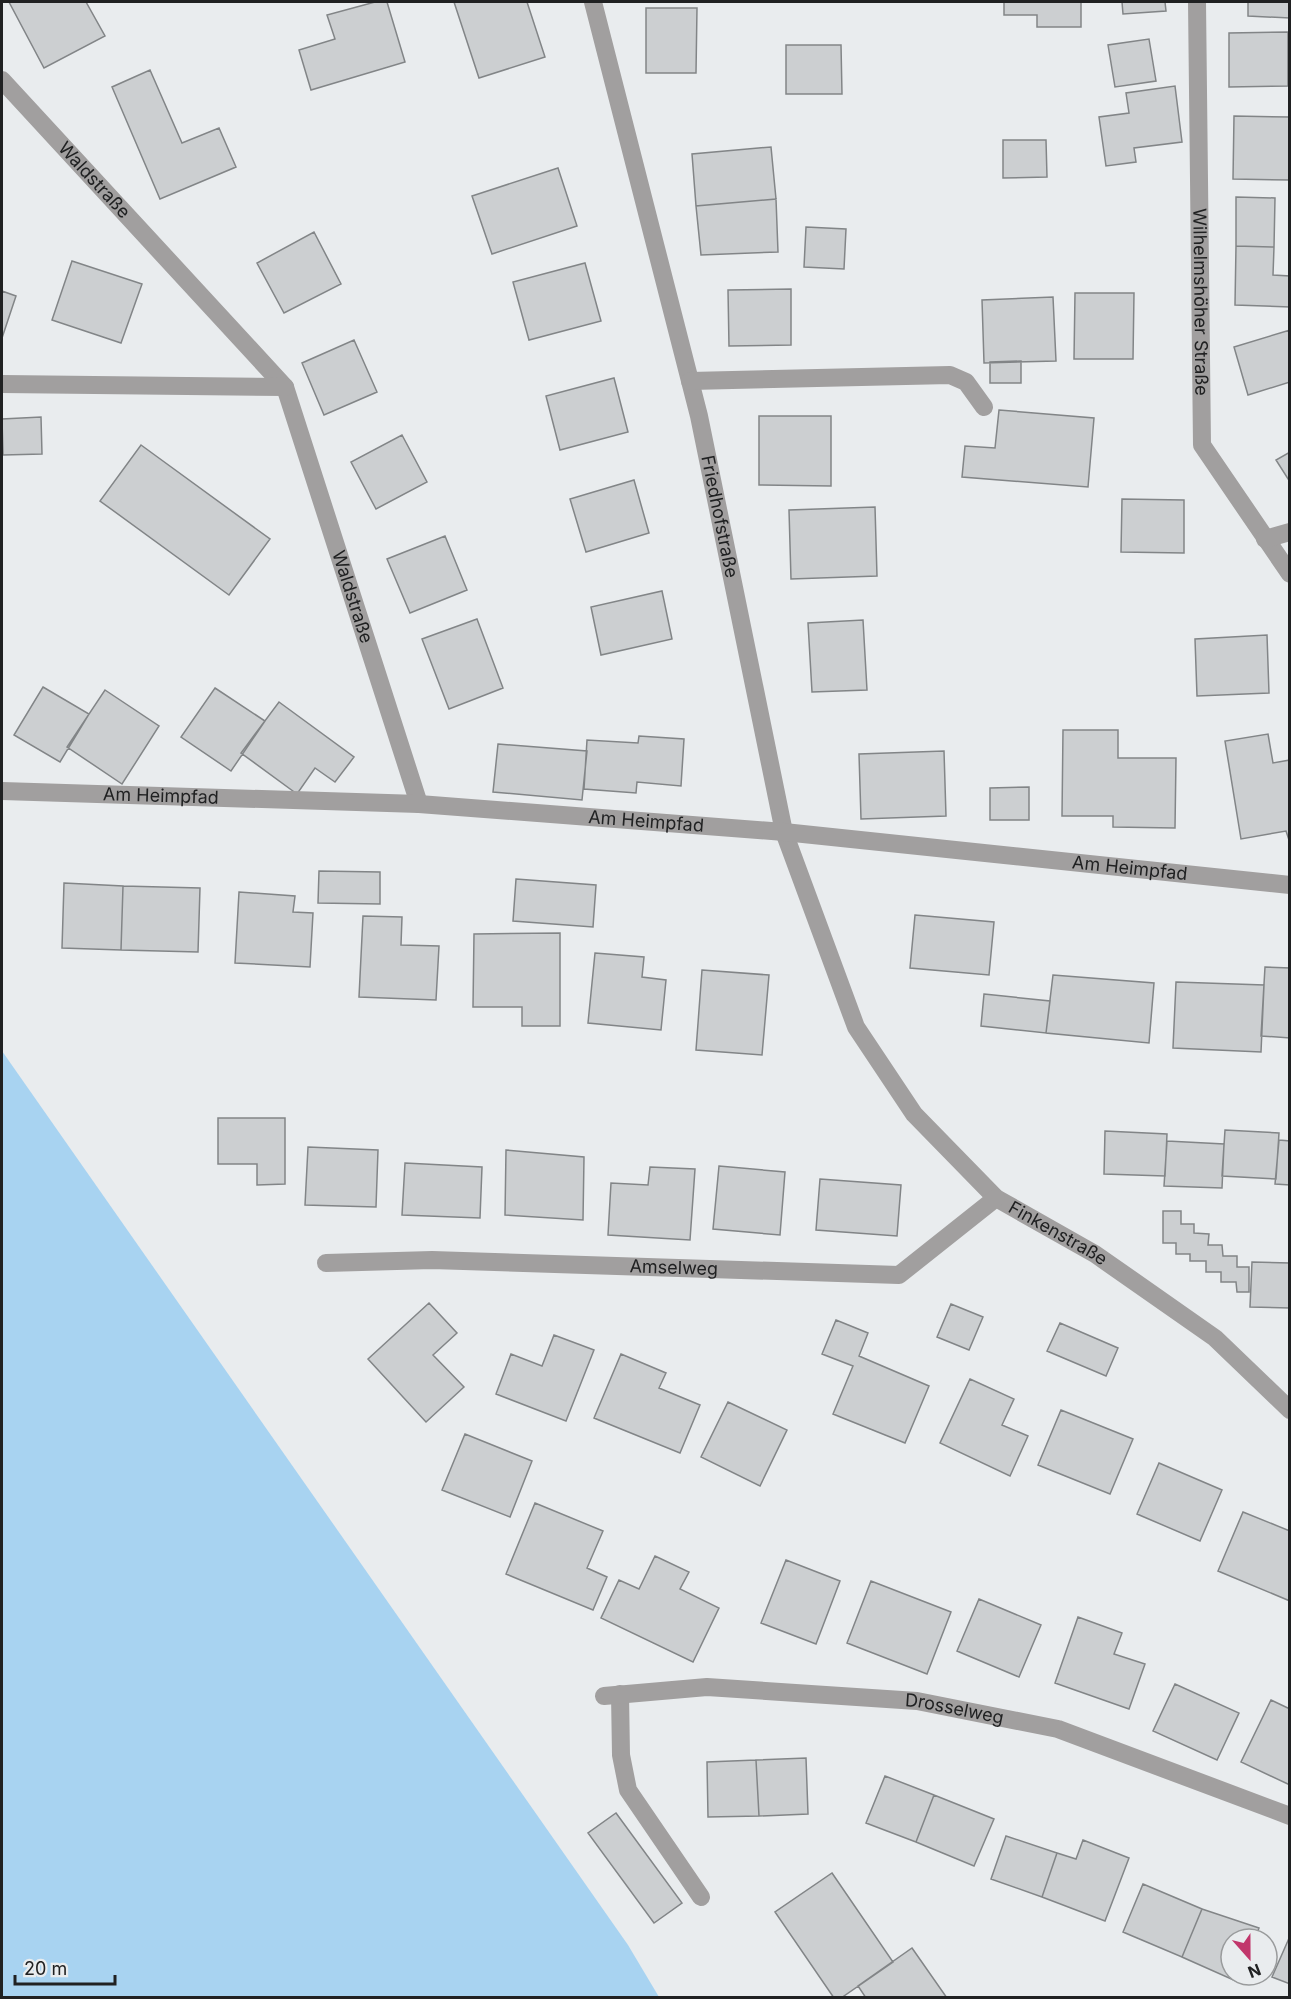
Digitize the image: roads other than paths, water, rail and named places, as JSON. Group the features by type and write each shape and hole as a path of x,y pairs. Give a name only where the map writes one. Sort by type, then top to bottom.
{"street":[{"name":"Friedhofstraße","path":"592,2 690,381 784,832 856,1027"},
{"name":"Wilhelmshöher Straße","path":"1197,2 1202,445 1290,574"},
{"name":"Waldstraße","path":"2,80 285,387 419,804"},
{"path":"690,381 950,375 966,382 984,407"},
{"path":"2,384 285,387"},
{"path":"1265,539 1290,532"},
{"name":"Am Heimpfad","path":"2,791 419,804 784,832 1290,885"},
{"name":"Finkenstraße","path":"856,1027 914,1114 996,1198 1095,1254 1215,1338 1290,1410"},
{"name":"Amselweg","path":"326,1263 432,1260 899,1275 996,1198"},
{"name":"Drosselweg","path":"701,1897 628,1790 612,1695 706,1687 917,1701 1058,1729 1290,1816"}]}
